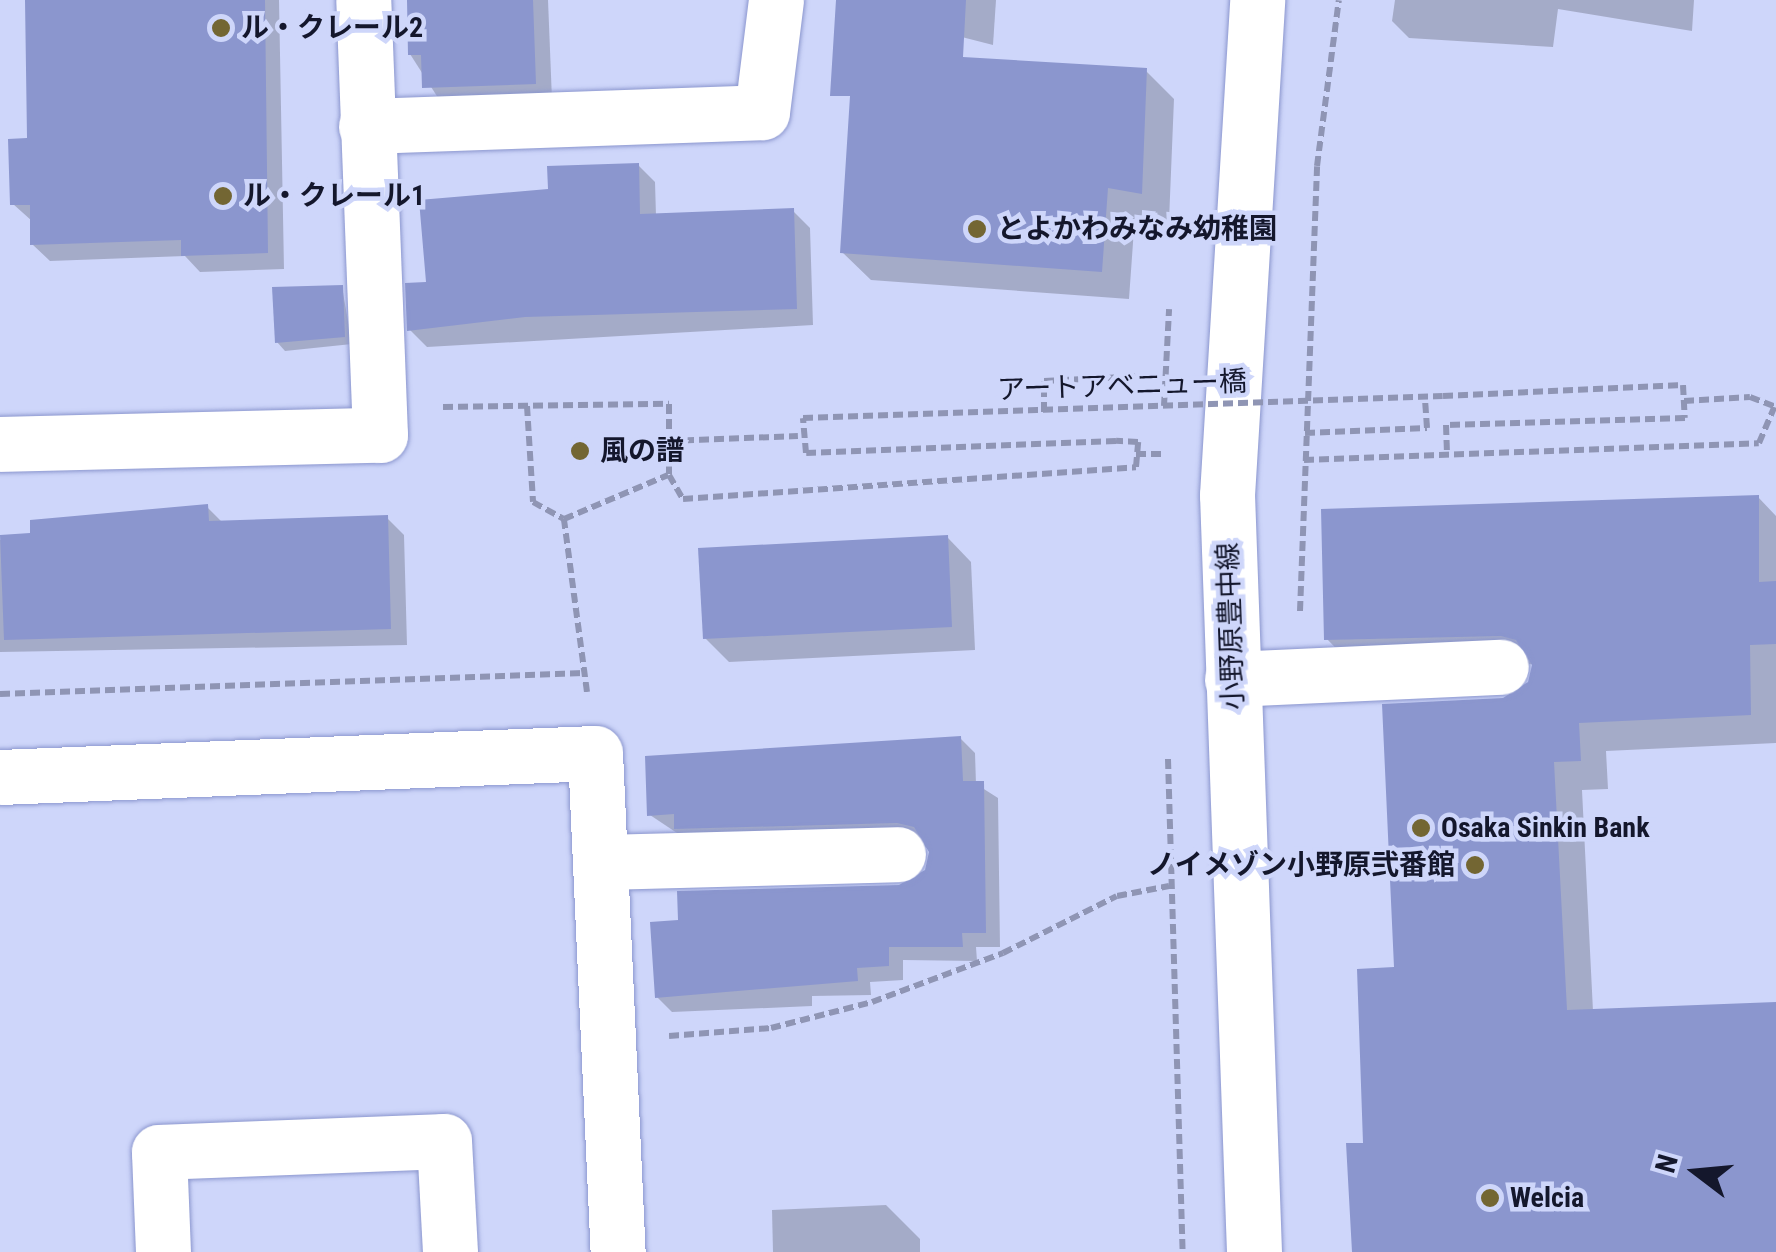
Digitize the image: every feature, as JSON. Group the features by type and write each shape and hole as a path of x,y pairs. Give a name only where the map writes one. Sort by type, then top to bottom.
{"street":[{"path":"0,444 380,435 363,0"},
{"path":"366,126 762,112 776,0"},
{"name":"小野原豊中線","path":"1254,1252 1228,495 1258,0"},
{"path":"1232,678 1500,667"},
{"path":"0,777 595,753 613,1040 618,1252"},
{"path":"602,862 898,854"},
{"path":"162,1252 159,1152 444,1141 450,1252"}],"path":[{"path":"1044,412 1044,382 1164,376"},
{"name":"アートアベニュー橋","path":"798,436 803,418 1683,386 1684,401"},
{"path":"1304,460 1759,443 1775,407 1750,397 1684,401 1686,418 1446,425 1447,454"},
{"path":"1305,433 1427,428 1425,398"},
{"path":"380,435 420,408 669,404 668,475 683,498 781,495 817,485 1136,467 1138,442 806,453 798,436 669,441"},
{"path":"527,406 533,502 564,520"},
{"path":"1136,454 1164,454"},
{"path":"564,520 668,475"},
{"path":"564,520 595,753"},
{"path":"0,694 584,673"},
{"path":"613,1040 772,1028 872,1002 1003,954 1117,896 1169,886"}],"building":[{"path":"25,0 265,0 268,253 181,256 181,240 30,245 30,205 10,205 8,139 27,138"},
{"path":"407,0 533,0 536,84 422,88 421,55 408,55"},
{"name":"とよかわみなみ幼稚園","path":"836,0 966,0 963,57 1147,68 1142,194 1108,188 1102,272 840,253 850,96 830,96"},
{"path":"639,163 640,214 794,208 797,309 525,317 407,331 405,283 426,282 419,200 548,189 547,166"},
{"path":"343,285 345,337 275,343 272,287"},
{"path":"1759,495 1759,582 1776,581 1776,644 1750,645 1751,715 1579,723 1581,761 1554,762 1567,1010 1776,1002 1776,1252 1352,1252 1346,1143 1363,1143 1357,969 1394,967 1382,704 1503,698 1528,682 1532,665 1516,640 1501,636 1324,640 1321,509"},
{"path":"208,504 209,521 388,515 391,629 4,640 0,535 30,533 30,520"},
{"path":"948,535 952,627 703,639 698,548"},
{"path":"961,736 963,781 984,781 986,933 962,933 963,947 889,947 889,966 857,968 858,981 655,998 650,922 678,920 677,891 899,885 925,870 929,852 914,827 897,823 674,829 674,814 647,816 645,756"}],"place":[{"name":"ル・クレール2","path":"221,28"},
{"name":"ル・クレール1","path":"223,196"},
{"name":"とよかわみなみ幼稚園","path":"977,229"},
{"name":"風の譜","path":"580,451"},
{"name":"Osaka Sinkin Bank","path":"1421,828"},
{"name":"ノイメゾン小野原弐番館","path":"1475,865"},
{"name":"Welcia","path":"1490,1198"}]}
